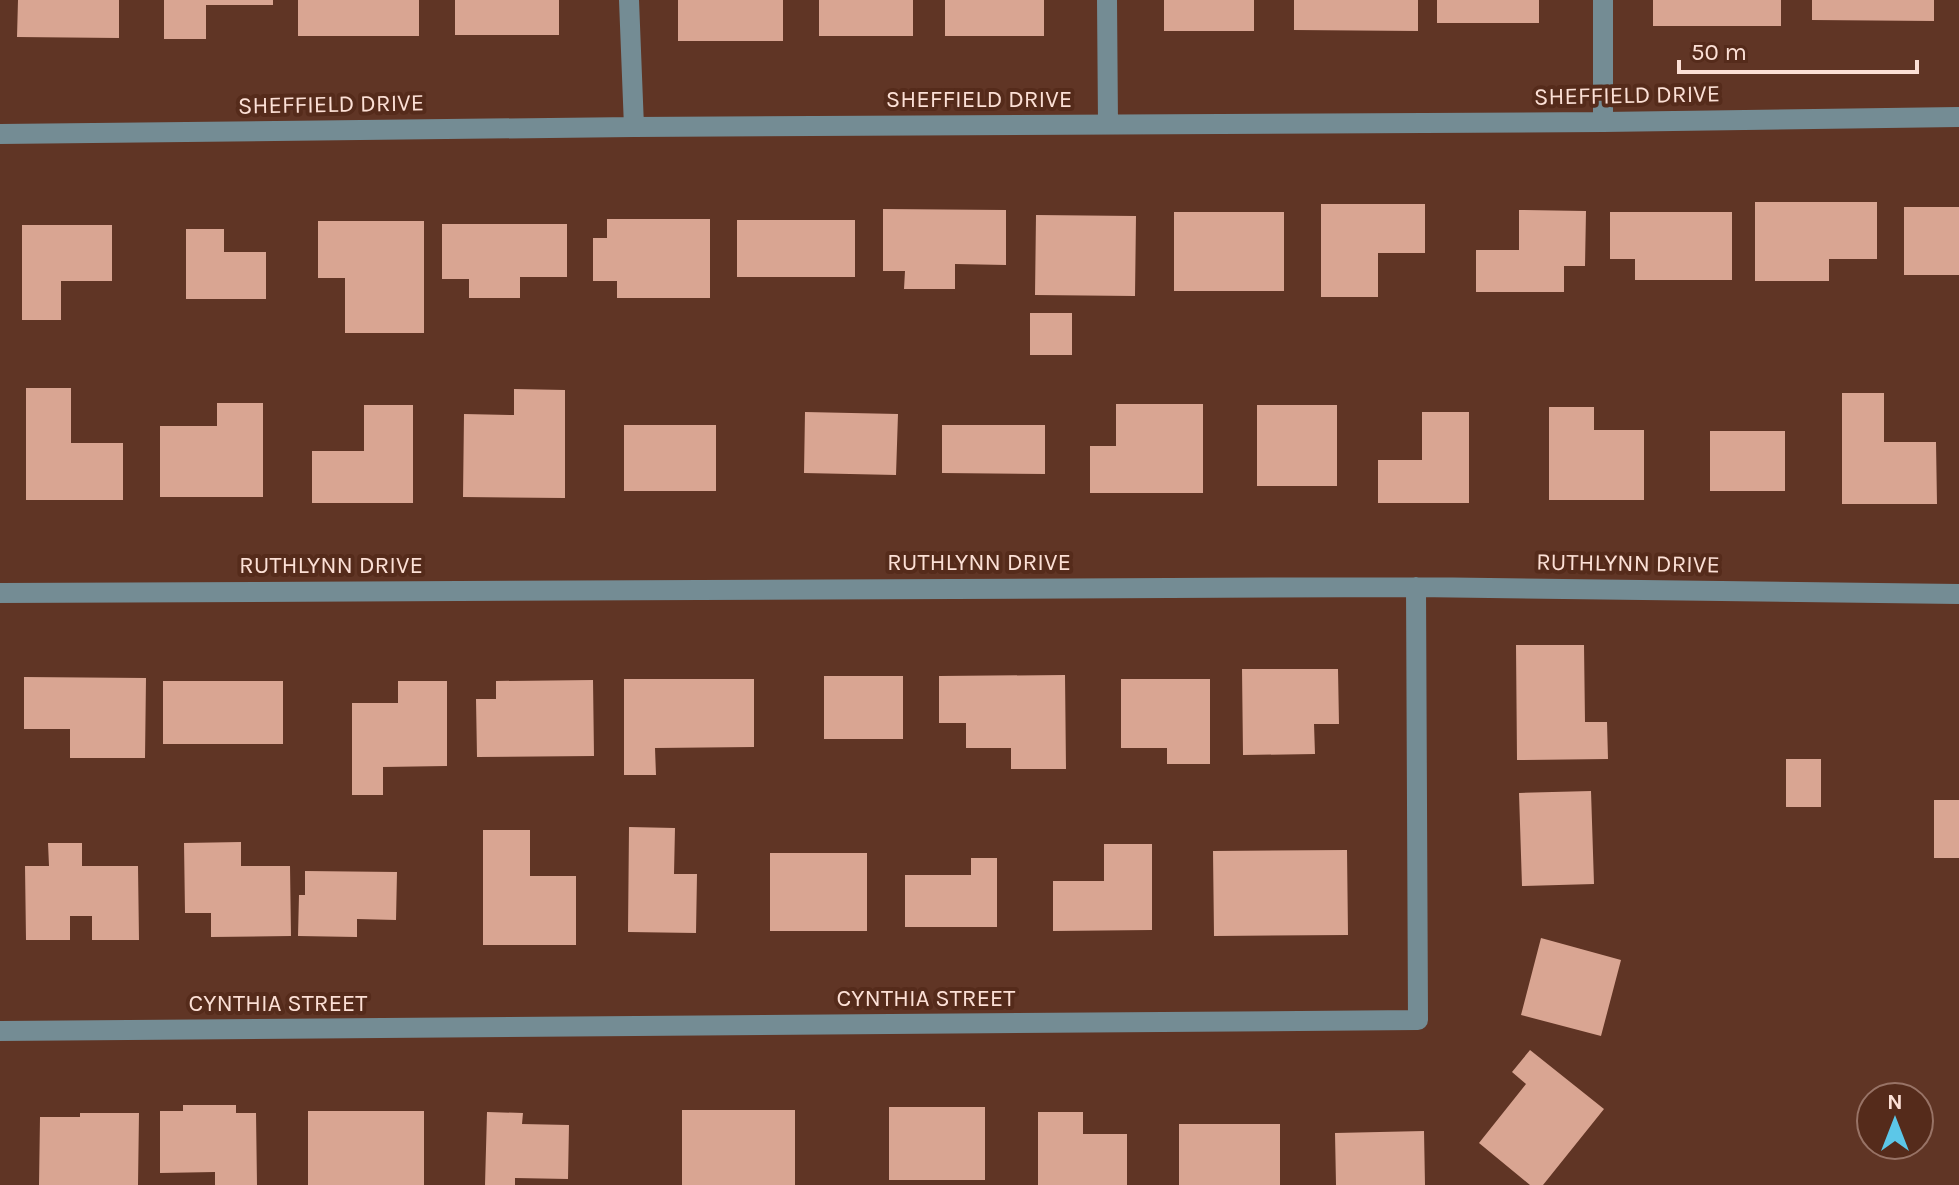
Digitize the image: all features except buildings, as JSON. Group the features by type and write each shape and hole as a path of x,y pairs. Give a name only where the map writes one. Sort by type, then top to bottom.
{"street":[{"path":"629,0 634,127"},
{"path":"1107,0 1108,124"},
{"path":"1603,0 1603,122"},
{"name":"SHEFFIELD DRIVE","path":"0,134 1959,117"},
{"name":"RUTHLYNN DRIVE","path":"0,593 1416,587 1959,594"},
{"name":"CYNTHIA STREET","path":"0,1031 1418,1020 1416,587"}]}
